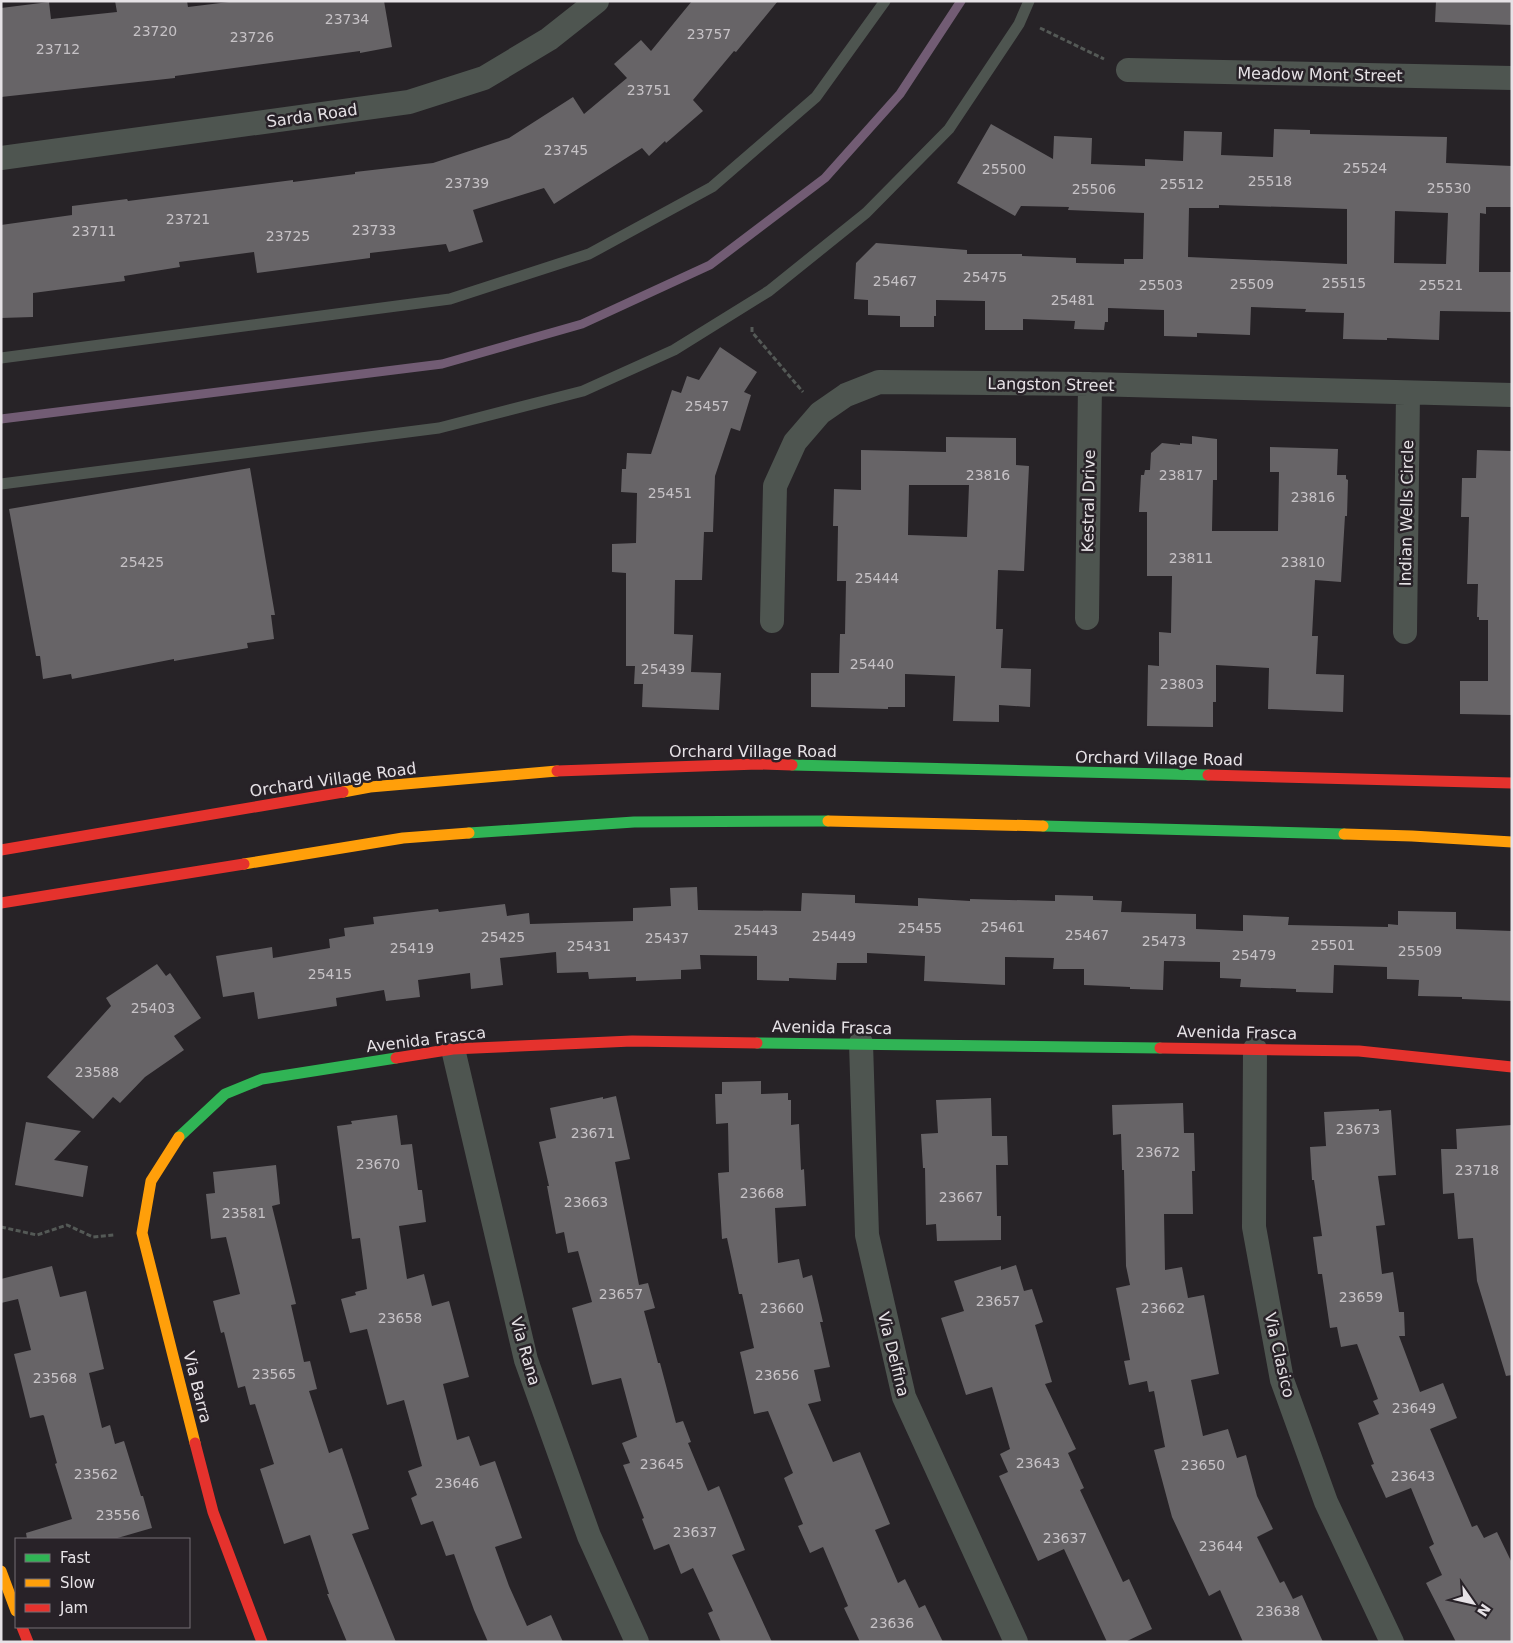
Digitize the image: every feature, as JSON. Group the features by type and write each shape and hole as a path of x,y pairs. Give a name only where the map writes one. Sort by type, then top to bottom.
{"main road":[{"name":"Orchard Village Road","path":"1,850 370,787 572,770 758,764 1512,783"},
{"path":"1,903 403,838 634,822 829,821 1412,836 1512,842"},
{"name":"Avenida Frasca","path":"176,1140 225,1094 262,1079 453,1049 632,1041 1255,1049 1359,1051 1512,1067"},
{"name":"Via Barra","path":"176,1140 151,1180 142,1233 212,1512 262,1642"},
{"path":"1,1571 15,1608"},
{"path":"22,1628 28,1642"}],"street":[{"name":"Sarda Road","path":"1,158 409,102 484,78 550,39 596,1"},
{"name":"Meadow Mont Street","path":"1128,70 1512,78"},
{"name":"Langston Street","path":"772,621 775,486 795,442 820,413 846,395 879,382 1090,384 1512,395"},
{"name":"Kestral Drive","path":"1087,618 1090,384"},
{"name":"Indian Wells Circle","path":"1405,632 1408,393"},
{"name":"Via Delfina","path":"861,1043 867,1235 904,1396 1016,1642"},
{"name":"Via Rana","path":"453,1049 526,1360 589,1536 637,1642"},
{"name":"Via Clasico","path":"1255,1049 1254,1226 1282,1380 1326,1502 1392,1642"}],"lane":[{"path":"1,358 450,299 590,254 712,187 816,97 885,1"},
{"path":"1,484 439,428 583,391 674,350 769,292 866,213 949,129 1019,24 1029,1"}],"path":[{"path":"1039,28 1128,70"},
{"path":"1,1227 37,1235 67,1226 93,1237 142,1233"}],"building":[{"path":"115,1 187,1 188,7 237,1 384,1 392,47 360,53 360,51 175,76 175,78 1,97 1,8 49,2 51,19 117,12"},
{"path":"692,1 778,1 693,100 703,111 666,143 665,141 649,156 642,148 554,204 544,188 473,210 483,242 449,252 446,244 370,253 370,258 257,273 254,252 179,262 180,267 124,276 125,281 33,293 33,317 1,318 1,225 72,215 72,206 127,199 128,201 293,180 293,182 355,174 355,172 433,163 509,138 573,97 584,114 627,78 614,64 641,40 651,51"},
{"path":"1436,1 1512,1 1512,25 1435,22"},
{"path":"991,124 1053,159 1054,136 1092,138 1091,164 1145,166 1145,159 1183,161 1184,131 1222,132 1221,155 1273,157 1274,129 1310,130 1310,134 1447,137 1446,163 1512,166 1512,207 1486,207 1486,214 1480,213 1479,272 1512,272 1512,312 1440,311 1439,340 1343,339 1344,313 1305,312 1306,309 1251,307 1250,335 1197,333 1197,337 1164,336 1164,310 1108,308 1108,322 1105,322 1104,330 1074,329 1075,321 1023,319 1023,330 985,330 985,301 936,300 934,327 900,327 900,316 868,315 868,300 854,299 856,263 876,243 967,250 967,254 1022,254 1022,256 1076,258 1076,263 1124,264 1124,259 1143,259 1144,213 1068,210 1069,207 1021,206 1015,216 957,183","holes":["1219,205 1347,209 1347,264 1188,257 1189,208 1219,208","1395,211 1448,213 1446,264 1394,263"]},
{"path":"720,347 757,372 744,392 751,395 740,431 731,428 715,476 713,532 704,532 702,580 675,580 674,634 693,635 691,672 721,673 719,710 642,707 643,684 634,684 635,666 626,666 626,573 612,572 612,544 636,543 637,493 621,492 622,469 626,469 627,453 651,454 672,390 681,393 687,376 699,380"},
{"path":"1192,436 1217,439 1217,480 1213,480 1212,531 1278,531 1279,472 1270,472 1270,447 1338,449 1337,475 1346,475 1348,480 1341,582 1315,580 1312,636 1318,636 1316,674 1344,675 1343,712 1268,709 1269,668 1216,665 1216,702 1213,702 1213,727 1147,726 1148,665 1159,666 1159,632 1171,633 1172,576 1147,576 1147,512 1139,512 1141,475 1144,475 1145,470 1150,470 1151,453 1162,443 1192,444"},
{"path":"946,437 1016,438 1016,465 1029,466 1024,571 998,570 996,629 1003,629 1001,668 1031,669 1030,707 999,705 999,722 953,721 955,676 905,674 905,707 888,707 888,709 811,707 811,673 839,673 840,634 845,634 846,581 837,581 838,526 833,526 834,489 861,490 861,450 946,452","holes":["909,485 969,485 967,537 908,535"]},
{"path":"1477,450 1512,451 1512,715 1460,714 1460,681 1488,681 1488,620 1479,620 1479,617 1477,617 1478,584 1467,584 1469,517 1461,517 1462,478 1476,478"},
{"path":"250,468 275,615 271,615 274,639 247,643 248,648 174,661 174,659 72,679 71,674 43,679 40,656 36,656 9,509"},
{"path":"697,887 698,910 801,911 802,893 855,895 855,903 918,906 918,898 970,901 970,899 1055,901 1055,895 1093,896 1093,900 1122,901 1121,912 1196,914 1196,929 1243,931 1243,915 1289,917 1288,925 1388,927 1388,924 1398,925 1398,911 1456,912 1456,929 1512,931 1512,1001 1418,996 1419,980 1387,979 1387,967 1334,965 1333,993 1296,992 1296,989 1240,987 1241,979 1220,978 1220,962 1164,961 1163,990 1084,985 1084,969 1053,969 1054,958 1005,957 1005,985 924,981 925,956 867,953 867,963 837,963 836,980 789,978 789,981 757,980 757,956 700,955 701,969 681,970 681,979 636,981 636,977 589,979 588,972 557,973 556,952 500,958 503,985 471,989 470,973 418,980 420,997 386,1001 384,990 336,998 337,1006 258,1019 254,992 223,997 216,956 272,947 273,958 330,948 329,939 345,936 344,928 374,924 373,917 438,909 439,912 505,904 507,916 529,913 530,924 633,921 633,908 671,906 670,888"},
{"path":"157,964 166,976 170,973 201,1018 174,1036 184,1050 145,1077 120,1103 113,1097 93,1119 47,1077 111,1006 106,998"},
{"path":"761,1081 761,1094 788,1093 788,1100 791,1100 791,1125 799,1124 801,1170 804,1169 806,1206 775,1208 778,1263 799,1259 803,1278 812,1275 823,1322 820,1322 830,1367 814,1370 821,1401 808,1404 833,1462 860,1452 890,1524 875,1530 898,1583 905,1579 919,1608 925,1605 943,1642 860,1642 844,1608 848,1606 823,1547 810,1553 798,1526 803,1524 784,1478 793,1473 768,1411 754,1414 740,1352 754,1348 742,1294 739,1294 727,1238 722,1239 718,1173 729,1172 728,1123 716,1124 715,1094 722,1094 722,1082"},
{"path":"616,1096 630,1159 615,1162 639,1285 648,1283 655,1308 644,1311 658,1363 660,1363 676,1423 683,1421 691,1442 688,1443 708,1491 719,1486 745,1550 732,1555 772,1642 721,1642 708,1613 713,1611 693,1568 681,1574 669,1544 654,1550 642,1519 644,1518 623,1465 630,1463 622,1443 637,1437 621,1378 592,1385 572,1308 592,1302 578,1251 568,1253 564,1232 556,1234 547,1186 549,1186 539,1142 556,1138 550,1108"},
{"path":"991,1098 992,1136 1007,1136 1008,1165 996,1165 997,1216 1001,1216 1001,1240 937,1241 936,1224 926,1225 925,1168 923,1168 921,1134 938,1133 936,1100"},
{"path":"1183,1103 1184,1133 1194,1133 1195,1171 1192,1171 1193,1214 1164,1214 1165,1270 1182,1267 1188,1298 1204,1295 1219,1374 1191,1380 1203,1436 1228,1429 1237,1458 1246,1455 1257,1496 1273,1529 1257,1537 1280,1583 1284,1581 1293,1599 1302,1595 1323,1642 1243,1642 1220,1590 1209,1596 1172,1517 1154,1450 1165,1447 1154,1391 1149,1392 1147,1381 1129,1385 1124,1361 1130,1360 1116,1288 1130,1285 1126,1266 1124,1170 1122,1170 1121,1134 1113,1135 1112,1105"},
{"path":"1379,1109 1379,1111 1391,1110 1396,1175 1378,1176 1385,1225 1376,1226 1382,1274 1393,1272 1399,1312 1404,1312 1405,1336 1399,1336 1420,1392 1443,1383 1457,1418 1430,1429 1472,1527 1477,1525 1484,1538 1497,1532 1512,1563 1512,1642 1456,1642 1426,1583 1442,1575 1429,1547 1434,1544 1411,1488 1386,1498 1371,1465 1374,1464 1358,1423 1379,1414 1373,1401 1378,1399 1357,1344 1341,1347 1337,1327 1330,1328 1322,1274 1318,1274 1313,1237 1322,1236 1314,1180 1312,1180 1310,1147 1326,1146 1324,1112"},
{"path":"397,1115 401,1145 412,1144 418,1190 422,1190 426,1222 399,1226 407,1279 424,1274 432,1306 449,1301 469,1377 443,1384 457,1440 469,1436 480,1466 495,1461 522,1538 495,1547 509,1586 527,1626 551,1615 563,1642 488,1642 474,1610 454,1554 446,1556 433,1521 421,1525 411,1498 417,1495 408,1471 422,1466 404,1400 387,1405 367,1329 350,1333 341,1299 356,1295 355,1292 367,1289 360,1238 352,1239 337,1126 352,1124 351,1121"},
{"path":"26,1122 81,1131 54,1160 88,1166 83,1197 15,1185"},
{"path":"1512,1125 1512,1375 1506,1376 1477,1281 1473,1238 1458,1239 1454,1193 1443,1194 1441,1149 1457,1149 1456,1129"},
{"path":"276,1165 280,1204 272,1206 296,1304 291,1305 304,1362 310,1361 317,1389 309,1391 329,1453 342,1448 369,1529 352,1534 396,1642 347,1642 327,1594 329,1594 310,1535 284,1544 260,1469 274,1464 255,1404 250,1405 245,1386 238,1388 224,1332 221,1333 213,1301 240,1294 226,1237 211,1239 206,1194 215,1193 213,1172"},
{"path":"1016,1265 1024,1291 1032,1289 1043,1322 1035,1325 1052,1382 1045,1384 1076,1449 1068,1453 1084,1488 1080,1490 1123,1582 1129,1579 1152,1629 1125,1642 1107,1642 1064,1549 1038,1561 999,1476 1008,1472 1000,1454 1010,1449 992,1387 966,1395 941,1318 964,1311 954,1281 1001,1266 1001,1270"},
{"path":"52,1266 60,1297 86,1291 104,1369 89,1373 102,1428 110,1425 115,1444 124,1441 152,1528 117,1538 27,1538 26,1533 72,1519 55,1464 57,1463 44,1416 30,1418 14,1354 31,1350 18,1299 1,1303 1,1279"}],"waterway":[{"path":"1,419 442,364 582,324 710,265 825,178 900,94 961,1"}],"traffic: fast":[{"path":"792,765 1208,775"},
{"path":"469,833 634,822 828,821"},
{"path":"1043,826 1344,834"},
{"path":"757,1043 1160,1048"},
{"path":"179,1137 225,1094 262,1079 396,1058"}],"traffic: slow":[{"path":"343,792 370,787 557,771"},
{"path":"828,821 1043,826"},
{"path":"244,864 403,838 469,833"},
{"path":"1344,834 1512,842"},
{"path":"179,1137 151,1181 142,1233 195,1443"},
{"path":"1,1571 15,1608"}],"traffic: jam":[{"path":"557,771 758,764 792,765"},
{"path":"1208,775 1512,783"},
{"path":"1,850 343,792"},
{"path":"1,903 244,864"},
{"path":"396,1058 453,1049 632,1041 757,1043"},
{"path":"1160,1048 1359,1051 1512,1067"},
{"path":"195,1443 213,1512 262,1642"},
{"path":"22,1628 28,1642"}]}
